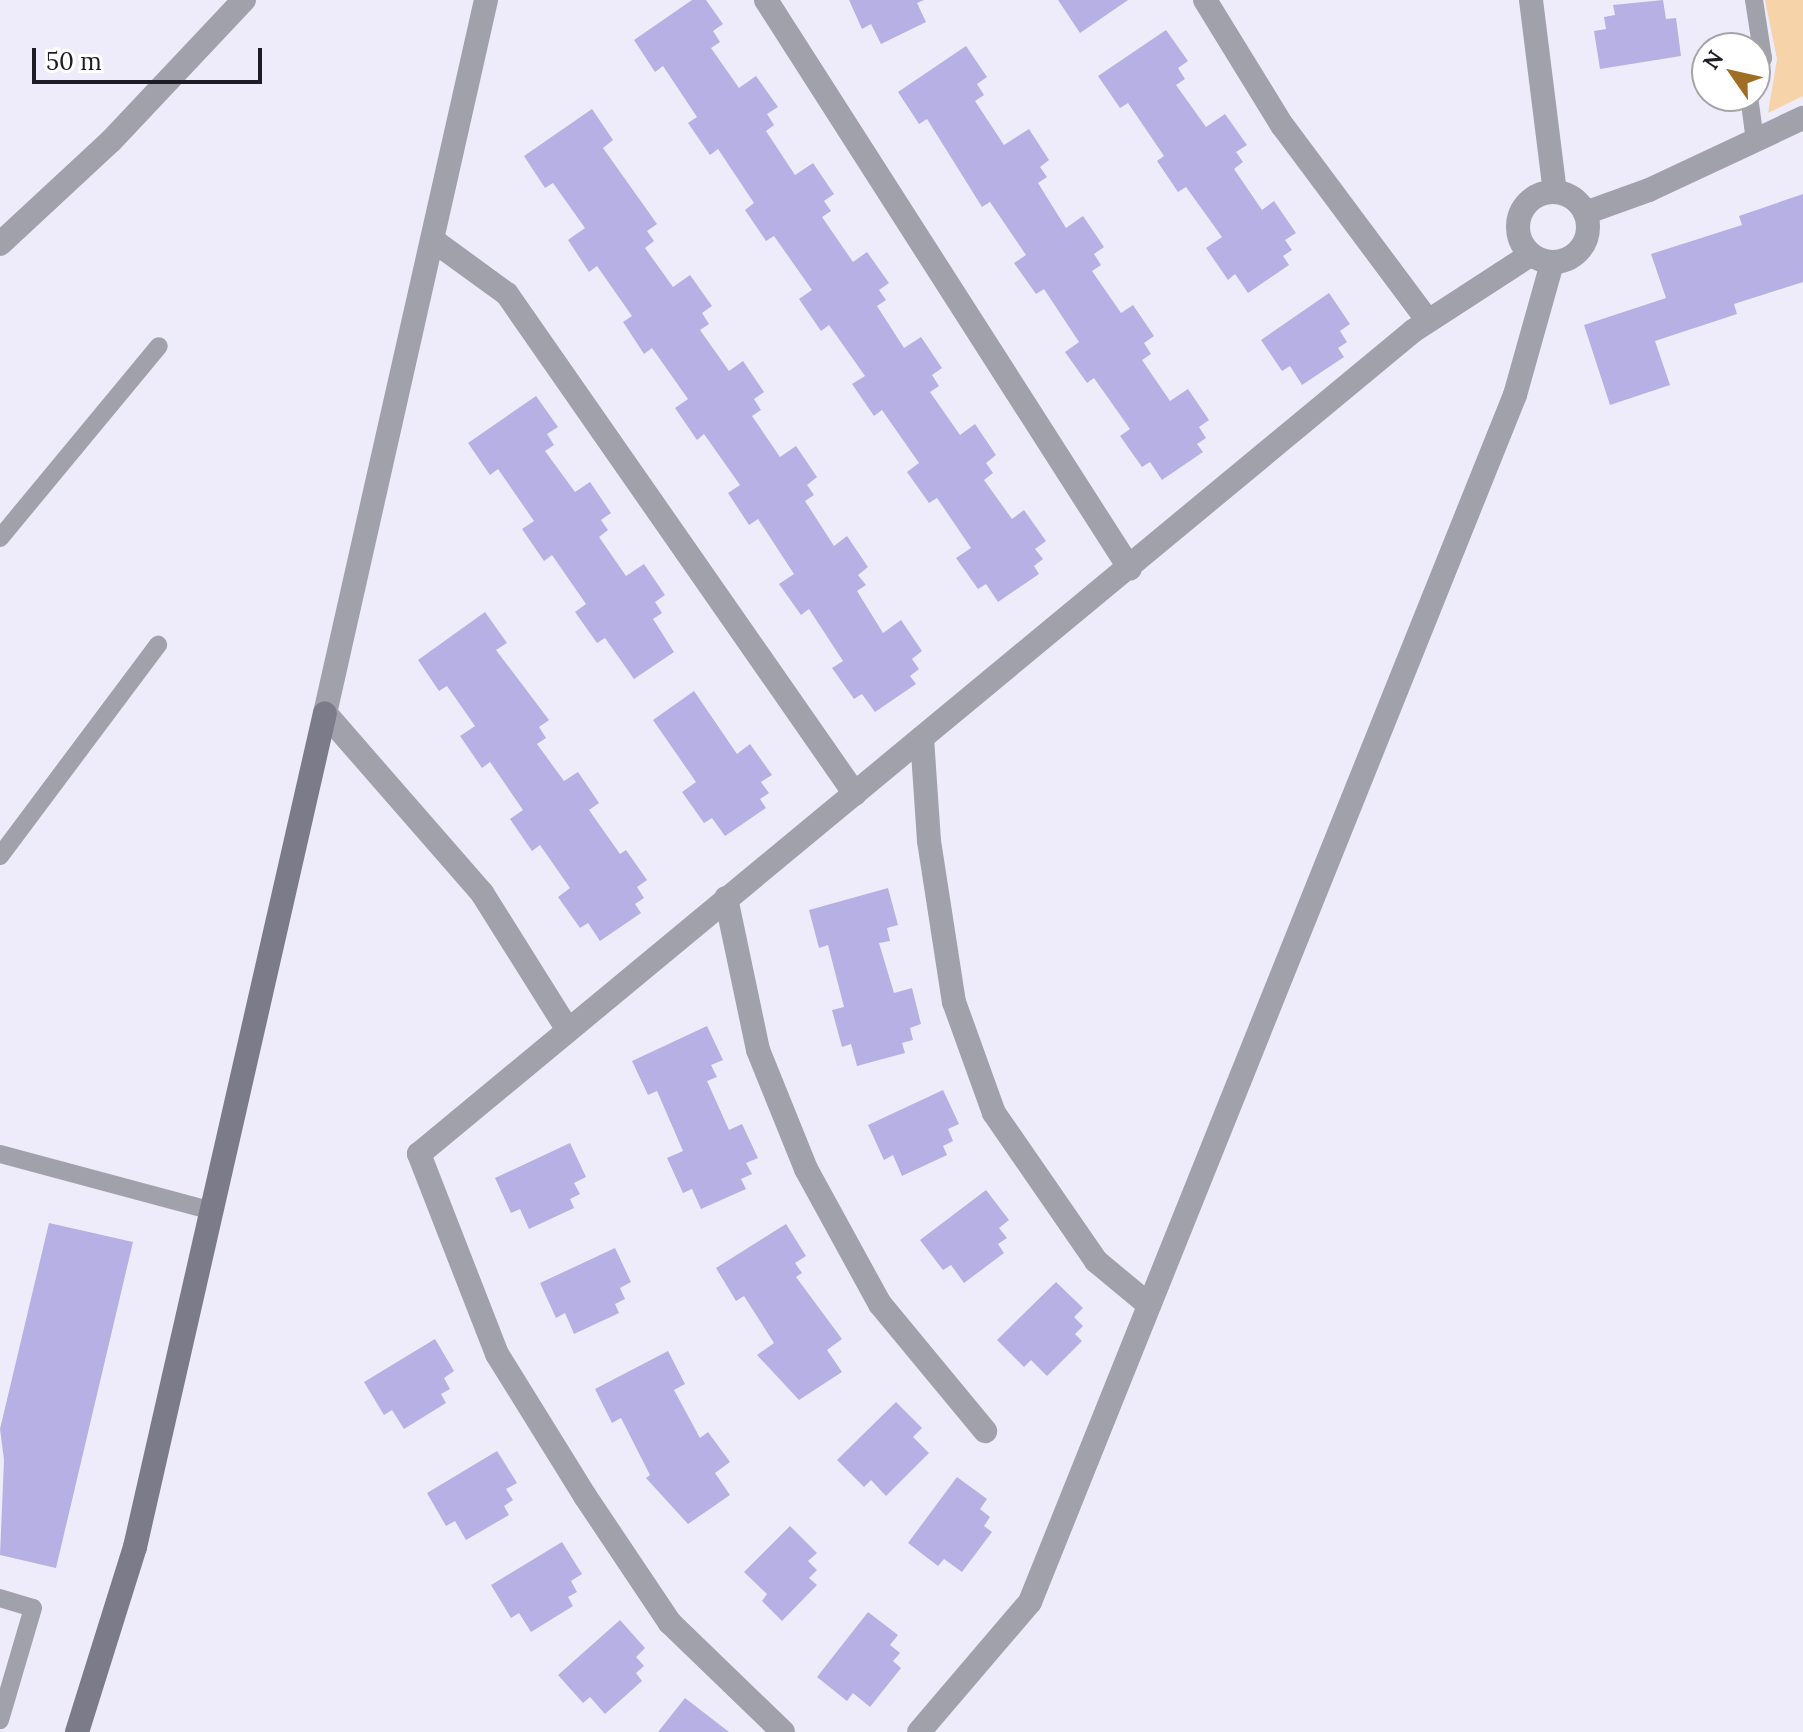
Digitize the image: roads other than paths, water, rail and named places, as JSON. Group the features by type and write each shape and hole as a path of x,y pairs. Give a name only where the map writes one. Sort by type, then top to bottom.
{"street":[{"path":"0,244 111,141 244,0"},
{"path":"77,1732 135,1547 434,241 486,0"},
{"path":"766,0 1130,569"},
{"path":"1205,0 1282,125 1428,321"},
{"path":"1531,0 1555,192"},
{"path":"1585,213 1649,190 1803,118"},
{"path":"783,1732 670,1623 585,1496 497,1354 419,1154 1428,321 1541,259 1582,247 1585,213 1570,196 1555,192 1536,196 1520,212 1518,235 1541,259"},
{"path":"434,241 507,294 855,794"},
{"path":"919,1732 1030,1602 1515,395 1541,259"},
{"path":"325,713 482,893 568,1030"},
{"path":"922,738 929,841 954,1002 994,1113 1096,1261 1149,1305"},
{"path":"726,898 758,1050 806,1169 880,1304 985,1431"}],"lane":[{"path":"1754,0 1759,32"},
{"path":"1751,112 1755,141"},
{"path":"0,538 159,346"},
{"path":"0,856 158,645"},
{"path":"0,1154 213,1211"},
{"path":"0,1598 33,1608 0,1720"}]}
